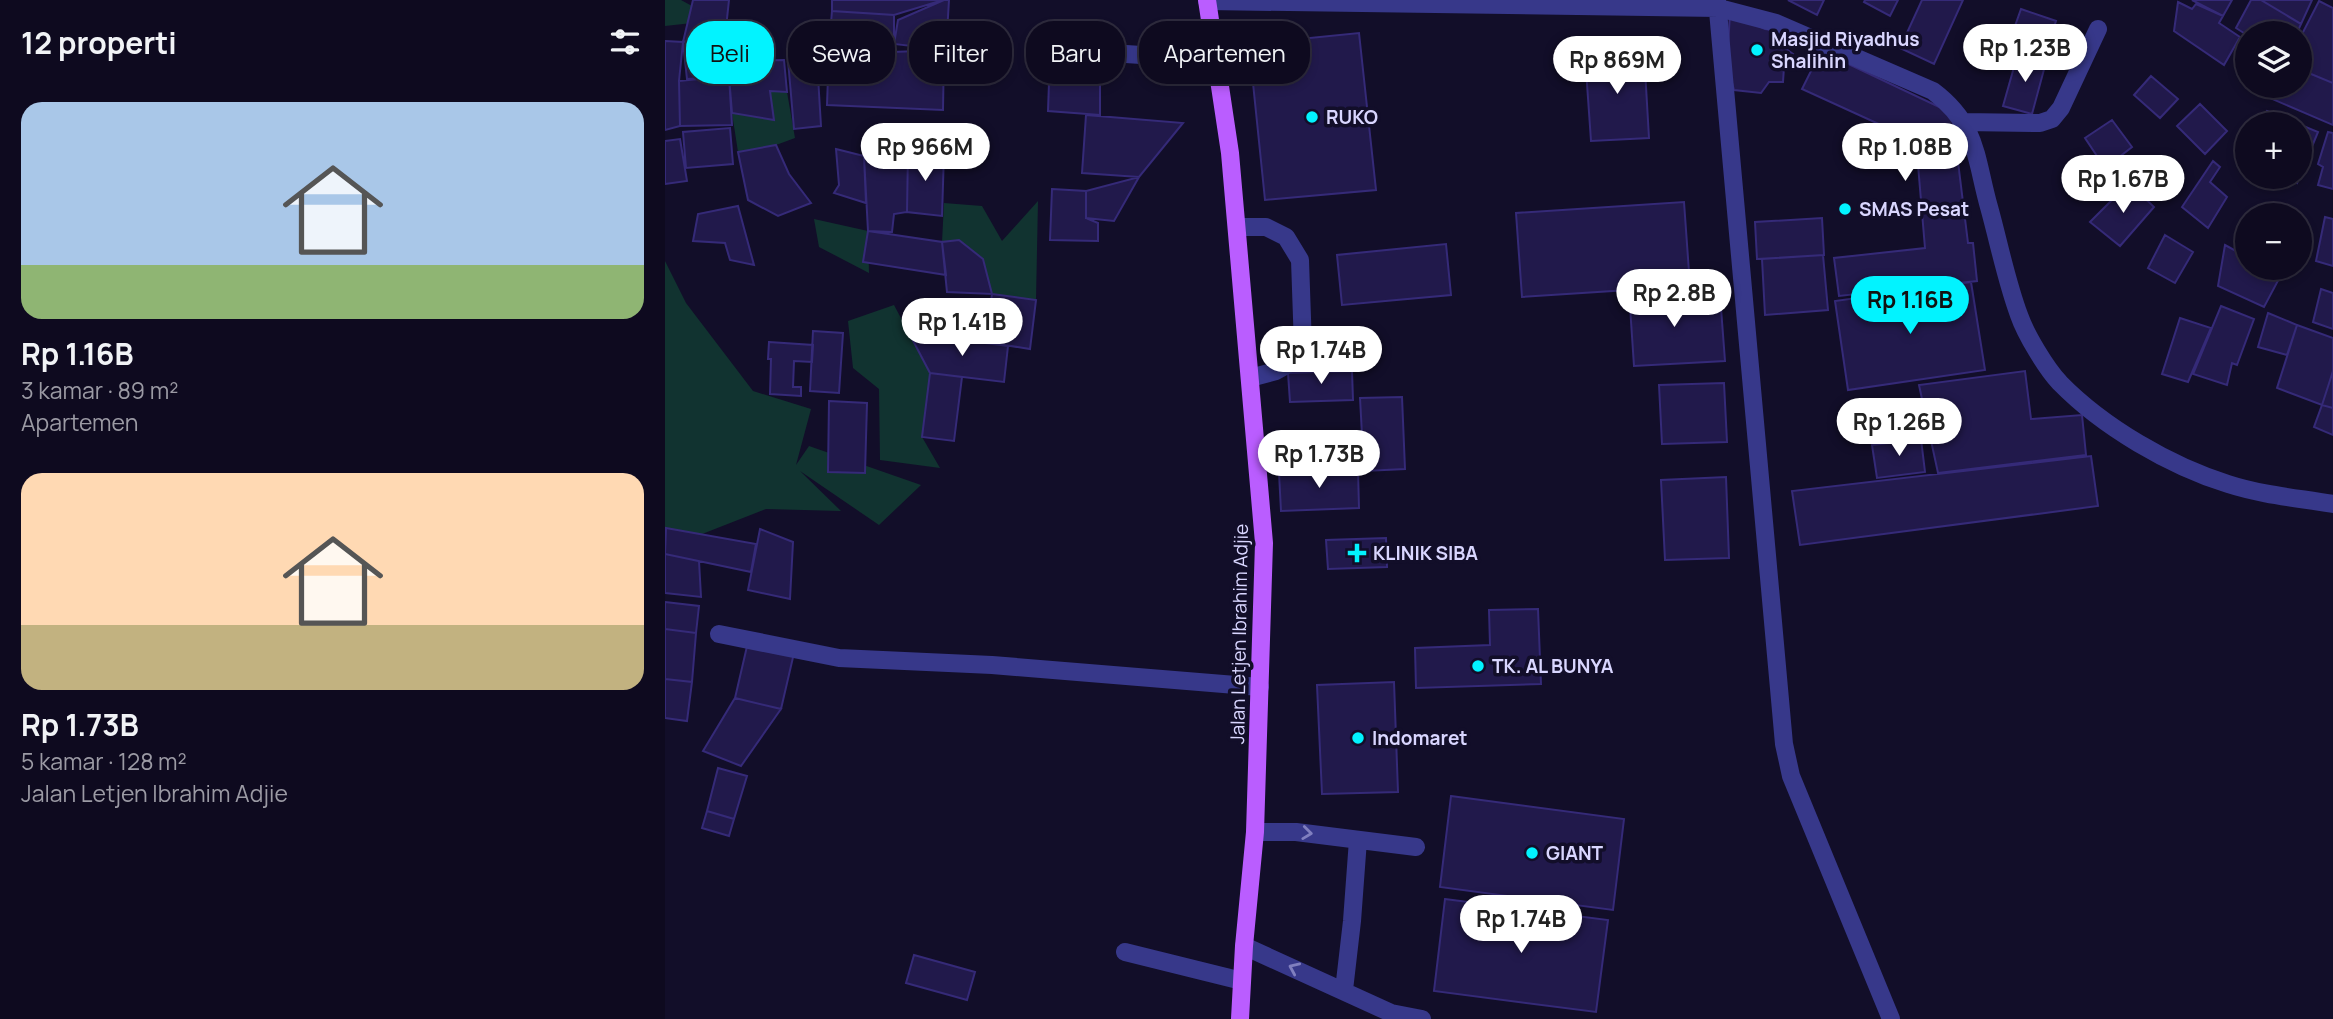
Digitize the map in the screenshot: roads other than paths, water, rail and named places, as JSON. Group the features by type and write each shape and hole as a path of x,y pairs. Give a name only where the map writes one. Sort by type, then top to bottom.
{"main road":[{"name":"Jalan Letjen Ibrahim Adjie","path":"1207,1 1210,21"},
{"name":"Jalan Letjen Ibrahim Adjie","path":"1220,84 1230,153 1264,543 1255,832 1240,1019"}],"street":[{"path":"1207,1 1718,4 1776,23 1933,91 1951,104 1977,150 1987,200 2019,316 2058,381 2095,414 2123,433 2198,473 2262,493 2333,504"},
{"path":"1718,4 1784,744 1791,776 1891,1019"},
{"path":"1963,122 2040,123 2052,119 2061,108 2098,29"},
{"path":"1237,227 1266,227 1286,237 1300,260 1303,347 1294,361 1276,371 1249,378"},
{"path":"719,634 851,659 992,665 1260,687"},
{"path":"1255,832 1296,832 1416,847"},
{"path":"1344,990 1358,840"},
{"path":"1244,946 1391,1013 1423,1019"},
{"path":"1125,952 1242,981"}],"place":[{"name":"Masjid Riyadhus Shalihin","path":"1757,50"},
{"name":"RUKO","path":"1312,117"},
{"name":"SMAS Pesat","path":"1845,209"},
{"name":"KLINIK SIBA","path":"1357,553"},
{"name":"TK. AL BUNYA","path":"1478,666"},
{"name":"Indomaret","path":"1358,738"},
{"name":"GIANT","path":"1532,853"}]}
